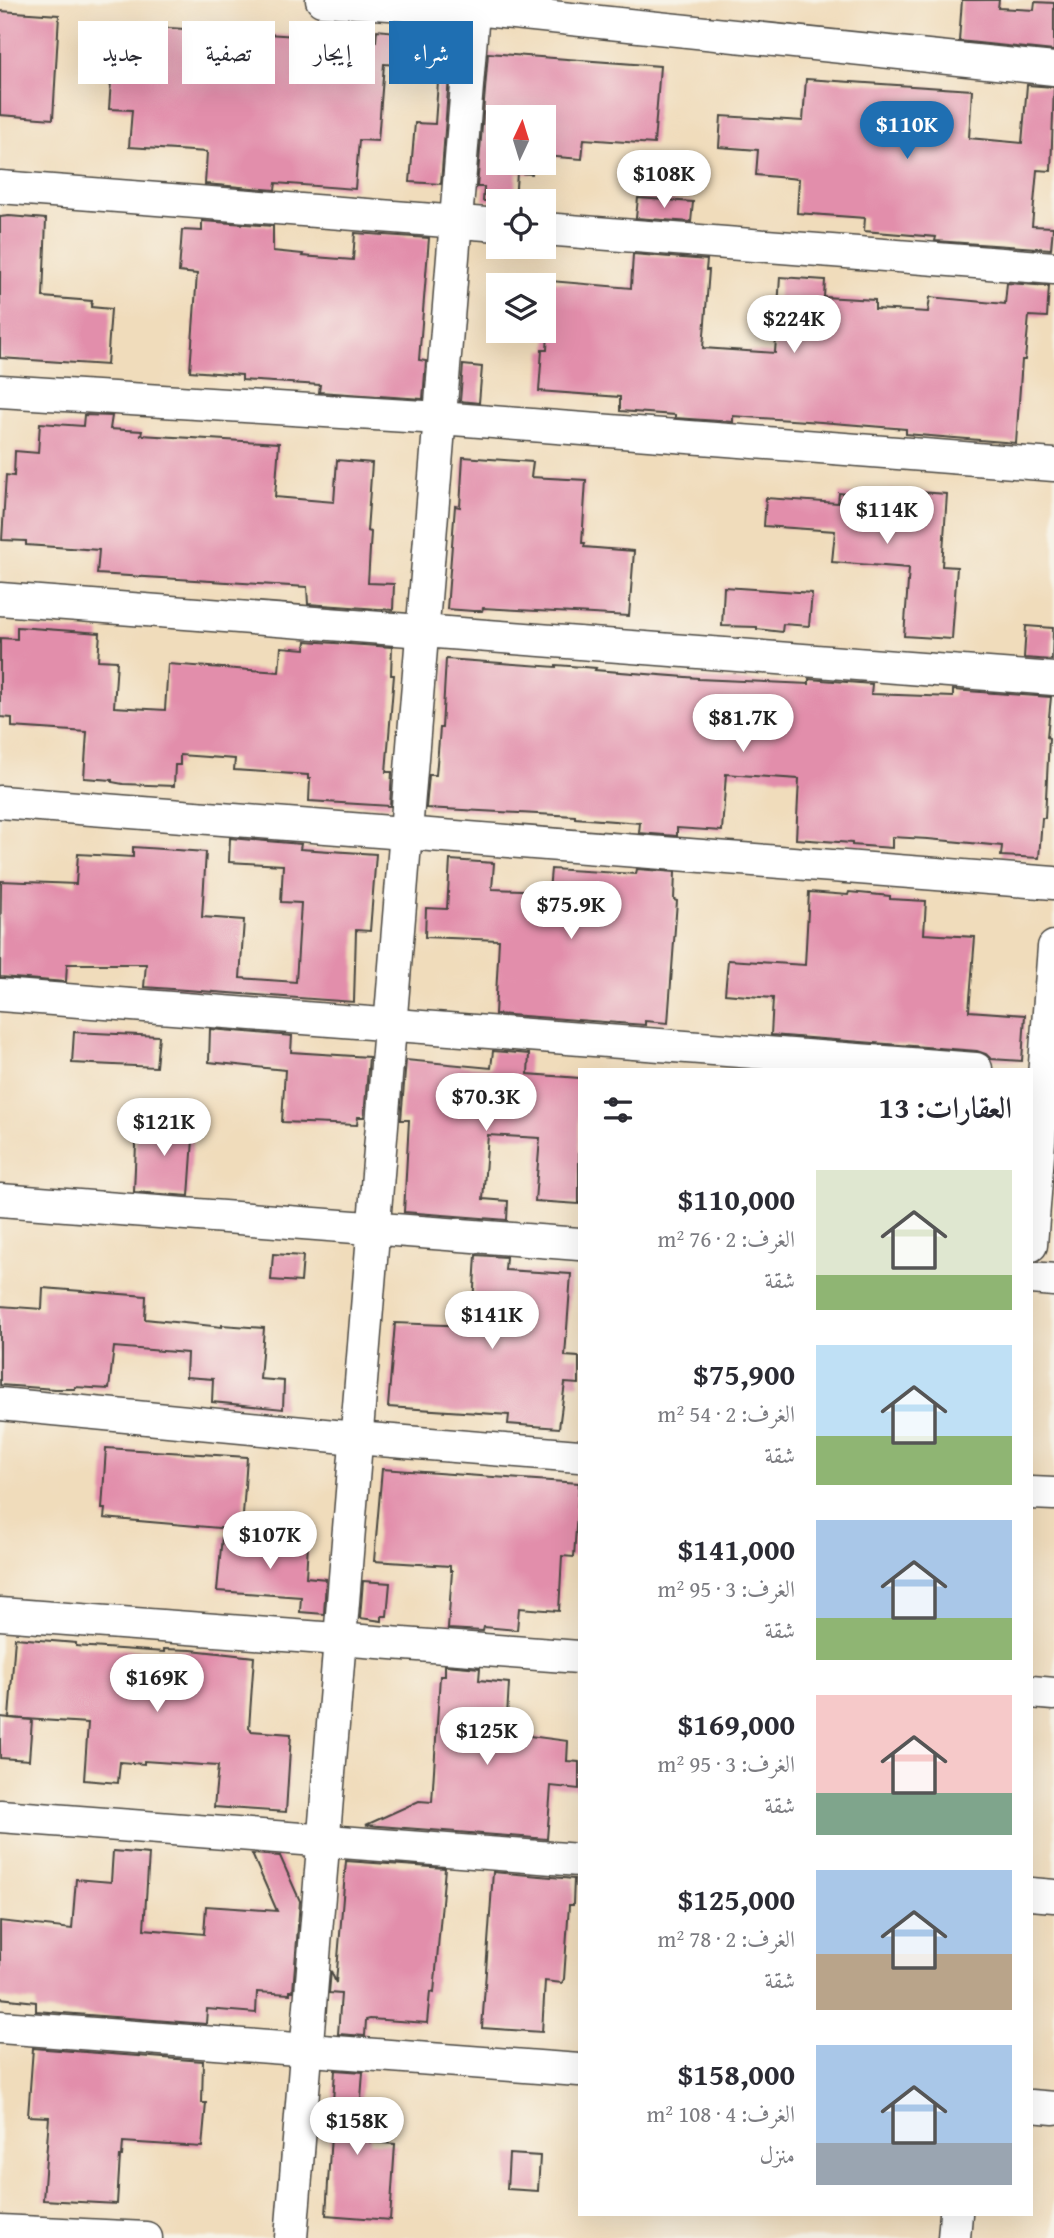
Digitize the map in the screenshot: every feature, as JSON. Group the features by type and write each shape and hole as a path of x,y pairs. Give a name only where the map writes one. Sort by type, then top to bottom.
{"street":[{"path":"322,0 474,4 1054,69"},
{"path":"291,2238 474,4"},
{"path":"0,187 486,224"},
{"path":"556,230 1054,268"},
{"path":"0,391 440,418 1054,465"},
{"path":"0,599 1054,679"},
{"path":"0,802 1054,883"},
{"path":"1033,1216 1054,947"},
{"path":"0,995 390,1025 743,1060 950,1068"},
{"path":"0,1200 578,1244"},
{"path":"1033,1278 1054,1280"},
{"path":"0,1404 578,1456"},
{"path":"1033,1493 1054,1494"},
{"path":"0,1614 578,1657"},
{"path":"1033,1692 1054,1694"},
{"path":"0,1816 578,1860"},
{"path":"1033,1894 1054,1896"},
{"path":"0,2027 578,2070"},
{"path":"1033,2106 1054,2108"},
{"path":"954,2238 956,2216"},
{"path":"0,2231 146,2238"}],"building":[{"path":"962,0 999,0 998,8 1034,10 1035,2 1054,3 1054,51 959,41"},
{"path":"0,11 59,15 53,119 0,115"},
{"path":"168,28 182,29 182,84 275,84 275,35 289,36 289,84 375,84 377,30 389,31 389,64 384,64 378,141 359,140 355,189 276,183 275,190 205,184 207,152 129,147 132,110 109,109 111,84 168,84"},
{"path":"488,53 660,66 654,144 584,139 582,159 556,157 556,105 486,105 486,175 517,175 516,189 486,189 486,201 483,201 484,187 477,187"},
{"path":"806,79 972,90 969,138 1022,143 1027,85 1054,87 1051,171 1037,170 1032,226 1053,227 1051,249 935,241 936,237 864,231 865,218 797,213 799,179 756,175 758,150 719,147 721,116 803,121"},
{"path":"438,84 448,84 441,184 410,182 415,123 435,124"},
{"path":"638,198 693,202 691,222 636,218"},
{"path":"0,217 46,219 43,297 92,301 91,307 111,309 107,365 0,358"},
{"path":"202,221 273,226 273,251 353,260 355,233 429,238 419,360 426,361 423,399 319,392 320,385 242,380 242,375 190,371 197,274 179,272 182,230 202,231"},
{"path":"633,254 707,260 706,270 709,270 703,348 775,353 780,277 825,280 824,297 875,300 875,309 928,312 930,297 1005,304 1007,283 1049,286 1047,317 1029,316 1025,360 1022,360 1016,443 906,434 906,429 821,422 733,416 733,422 675,418 675,415 620,411 620,397 539,391 542,350 547,350 547,343 556,343 556,281 631,288"},
{"path":"463,365 482,367 479,403 460,401"},
{"path":"84,415 112,416 110,429 142,431 141,435 279,443 275,497 334,502 337,460 372,463 367,531 371,532 368,583 394,584 393,610 308,604 307,587 97,574 99,550 26,545 26,541 2,540 6,475 14,476 15,451 38,453 40,423 83,426"},
{"path":"463,457 533,462 531,477 586,480 582,543 585,543 584,547 634,551 629,616 483,608 482,611 447,609 455,506 460,507"},
{"path":"890,490 947,494 942,566 957,567 952,639 904,636 909,568 832,562 835,531 764,526 766,498 838,503 839,493 889,497"},
{"path":"724,587 812,593 809,626 783,624 782,632 757,627 722,626"},
{"path":"1026,626 1053,628 1052,660 1024,658"},
{"path":"17,627 100,633 98,660 117,661 114,707 165,710 168,664 279,672 281,647 305,649 306,641 392,647 391,675 394,675 386,772 392,772 390,806 309,801 308,775 234,770 235,759 180,755 180,765 175,765 174,786 123,784 112,780 84,778 87,732 12,727 12,718 0,717 0,638 17,639"},
{"path":"446,659 596,668 595,670 698,679 809,684 809,679 872,684 871,694 953,697 953,690 1051,697 1045,818 1042,818 1039,858 1001,856 1002,846 928,839 892,837 892,848 796,839 799,779 726,774 722,831 677,828 677,836 639,833 640,823 575,816 426,808 429,775 436,775"},
{"path":"230,838 301,844 300,849 376,854 370,931 356,930 354,1002 144,987 146,964 67,964 66,982 0,977 1,881 76,884 78,854 133,857 133,847 206,852 202,917 244,920 240,978 296,982 301,903 281,902 283,865 229,862"},
{"path":"450,860 494,863 492,889 549,891 551,869 636,874 637,869 675,872 674,900 677,901 668,1023 645,1021 645,1025 495,1014 499,940 425,937 426,908 447,909"},
{"path":"809,892 848,895 849,892 890,896 890,899 926,901 924,934 975,937 969,1011 1025,1015 1022,1061 991,1059 977,1051 771,1035 773,998 725,994 728,960 805,965"},
{"path":"210,1029 292,1036 291,1052 369,1057 364,1117 358,1117 357,1125 282,1122 285,1070 209,1062"},
{"path":"74,1032 159,1036 156,1067 72,1063"},
{"path":"493,1051 529,1054 528,1074 578,1078 578,1204 535,1201 540,1138 488,1135 483,1199 508,1201 507,1220 404,1212 409,1120 401,1120 406,1060 491,1068"},
{"path":"137,1121 194,1125 189,1196 134,1192"},
{"path":"273,1254 303,1256 301,1282 271,1280"},
{"path":"476,1255 506,1257 505,1270 571,1274 565,1356 578,1357 578,1384 565,1383 559,1428 508,1424 509,1415 388,1407 395,1323 469,1326 469,1321 472,1321"},
{"path":"43,1288 146,1296 145,1319 222,1327 264,1328 260,1379 284,1381 283,1409 212,1402 213,1379 186,1377 187,1353 114,1347 109,1389 0,1385 0,1306 42,1309"},
{"path":"106,1448 247,1457 242,1530 104,1518 105,1509 102,1509"},
{"path":"382,1469 578,1483 574,1557 562,1556 559,1611 519,1608 517,1630 484,1627 483,1631 448,1629 452,1571 450,1566 374,1561"},
{"path":"222,1536 308,1543 306,1577 326,1579 324,1614 300,1612 301,1597 217,1591"},
{"path":"363,1581 390,1583 387,1616 382,1616 382,1621 360,1618"},
{"path":"15,1638 76,1643 76,1646 164,1652 164,1649 191,1650 254,1657 249,1728 251,1731 291,1734 286,1812 214,1807 218,1766 120,1762 118,1783 84,1780 88,1723 9,1718"},
{"path":"445,1665 480,1668 479,1680 509,1683 506,1733 568,1741 567,1761 578,1762 578,1789 551,1786 547,1839 366,1825 419,1801 432,1802 440,1676 445,1676"},
{"path":"0,1717 32,1720 29,1760 0,1758"},
{"path":"113,1851 149,1854 144,1929 204,1934 206,1906 277,1911 252,1854 280,1856 300,1901 293,1991 290,1991 290,1994 257,1992 256,2013 207,2009 206,2024 36,2011 36,2002 0,1998 0,1921 72,1929 76,1879 111,1882"},
{"path":"346,1861 445,1868 434,1993 430,1992 427,2023 370,2019 366,2020 365,2036 338,2034 341,1994 329,1993 331,1971 336,1983"},
{"path":"493,1872 574,1879 573,1905 569,1905 564,1979 562,1983 545,1981 542,2032 482,2028"},
{"path":"33,2048 203,2061 202,2103 206,2103 202,2147 123,2142 117,2204 43,2200 49,2117 28,2116"},
{"path":"335,2070 363,2072 360,2113 372,2114 370,2142 395,2144 390,2220 326,2215"},
{"path":"509,2154 540,2156 538,2191 507,2189"}]}
